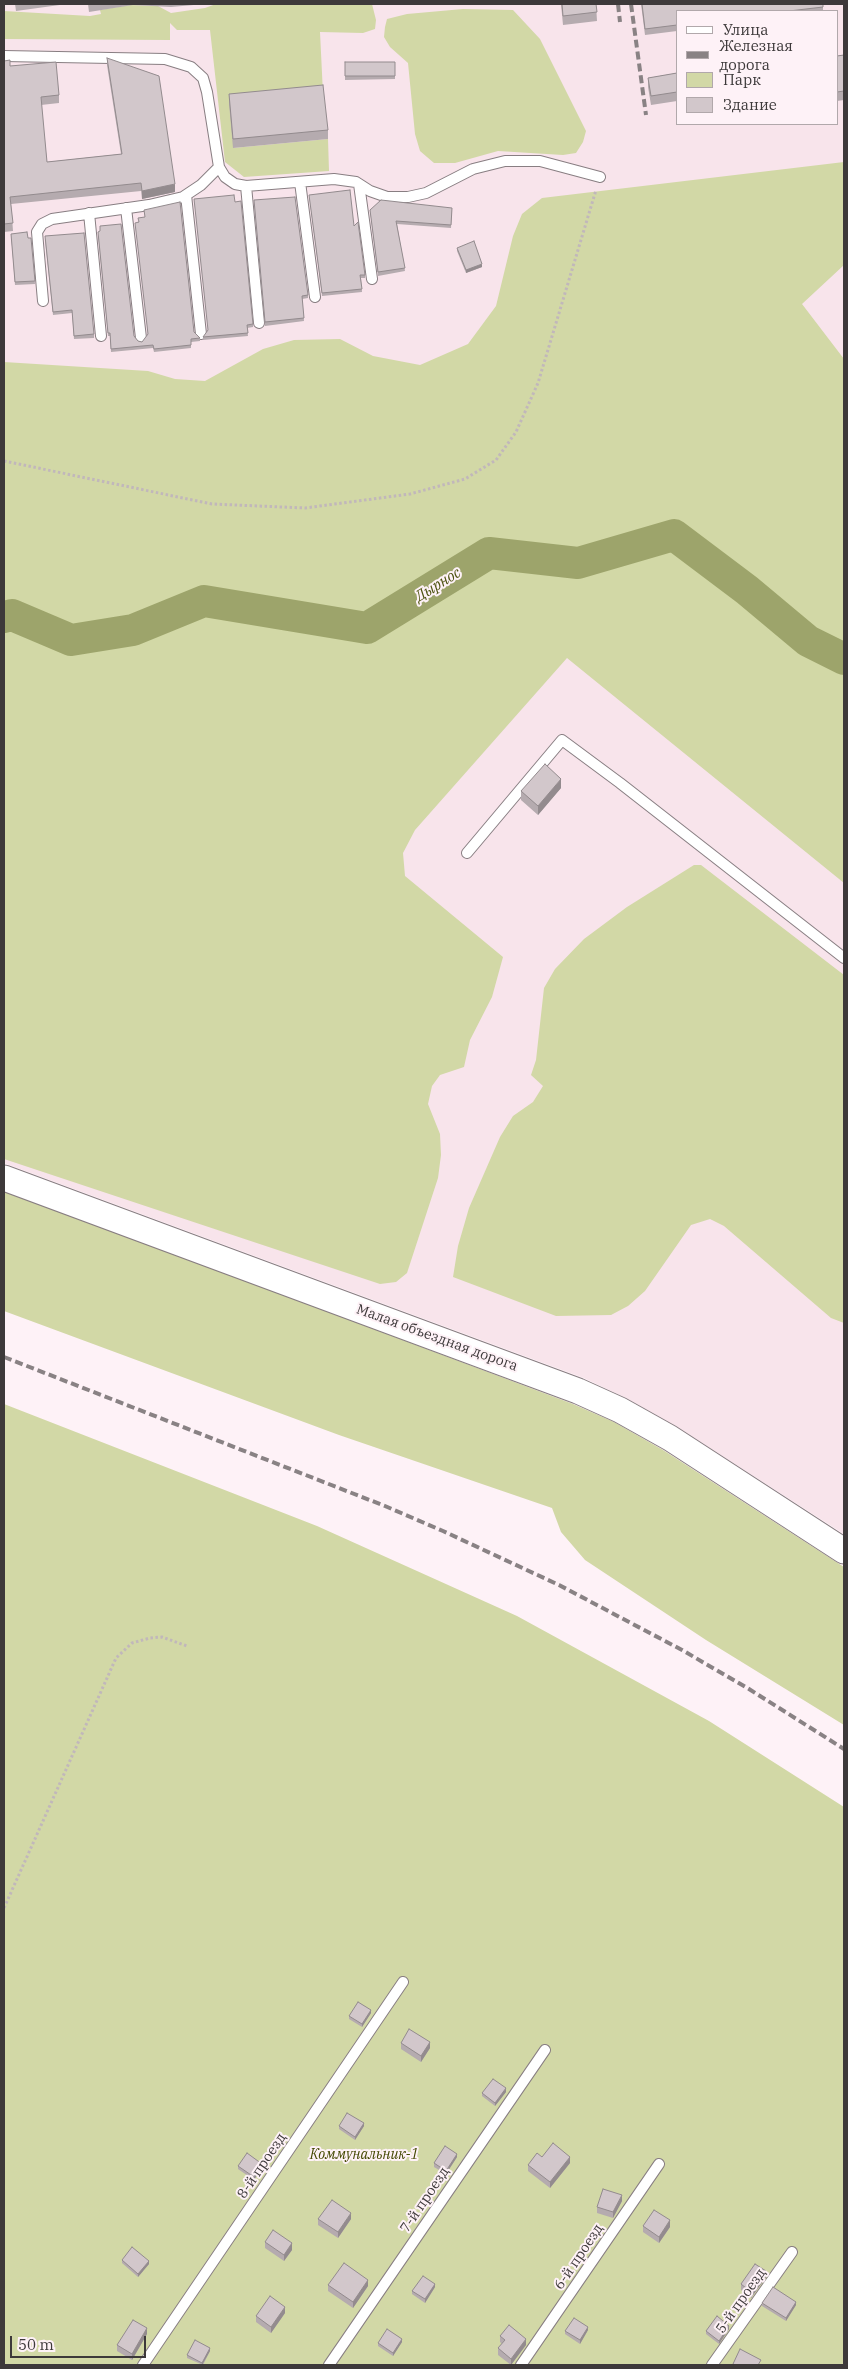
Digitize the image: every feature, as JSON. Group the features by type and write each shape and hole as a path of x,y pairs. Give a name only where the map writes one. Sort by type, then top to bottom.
{"street":[{"name":"Малая объездная дорога","path":"4,1178 578,1391 620,1410 670,1438 844,1551"}],"lane":[{"path":"4,56 165,59 191,67 203,78 207,92 219,166 225,177 234,184 246,186 334,179 359,184 387,197 408,197 426,193 473,169 506,161 540,162 600,177"},
{"path":"43,301 36,232 42,224 52,220 89,213 149,205 186,195 201,185 219,166"},
{"path":"300,182 315,298"},
{"path":"359,184 372,279"},
{"path":"246,186 259,323"},
{"path":"186,195 201,334"},
{"path":"126,208 141,338"},
{"path":"89,213 101,336"},
{"path":"467,852 562,740 844,958"},
{"name":"8-й проезд","path":"143,2365 403,1982"},
{"name":"7-й проезд","path":"329,2365 545,2050"},
{"name":"6-й проезд","path":"521,2365 659,2164"},
{"name":"5-й проезд","path":"712,2365 792,2252"}],"path":[{"path":"4,460 212,504 305,508 410,494 465,479 496,460 516,432 546,355 600,177"},
{"path":"4,1908 116,1658 132,1643 150,1638 162,1637 186,1646"}],"shaded area":[{"path":"4,4 844,4 844,1534 677,1427 626,1398 584,1378 4,1163"}],"green space":[{"path":"216,4 372,4 376,20 375,29 363,33 320,32 323,94 233,148 328,139 329,171 244,177 225,162 210,30 177,30 170,23 170,40 4,39 4,11 90,16 101,14 100,10 130,5 158,6 171,13 205,8"},
{"path":"463,9 513,10 540,39 586,131 583,142 576,153 563,155 498,151 455,163 434,163 420,151 415,134 408,63 390,47 384,37 387,19 407,14"},
{"path":"844,162 844,265 802,304 844,359 844,883 567,658 415,830 403,853 405,876 503,957 492,997 470,1040 464,1067 440,1075 432,1086 428,1104 440,1134 441,1155 438,1178 407,1273 396,1282 380,1284 4,1159 4,362 148,371 175,379 205,381 263,349 294,340 340,339 373,356 420,365 468,344 496,306 513,236 522,214 542,198"},
{"path":"694,865 701,865 844,975 844,1323 831,1318 724,1226 710,1219 691,1225 645,1291 628,1306 611,1315 556,1316 453,1277 458,1246 469,1208 500,1137 513,1116 533,1102 543,1086 531,1075 536,1060 544,988 555,969 584,939 627,907"},
{"path":"4,1190 573,1404 614,1422 663,1450 844,1567 844,1725 706,1640 585,1560 561,1532 552,1508 339,1435 4,1311"},
{"name":"Коммунальник-1","path":"4,1404 317,1526 517,1616 709,1721 844,1807 844,2365 4,2365"}],"building":[{"path":"562,4 596,4 597,12 563,16"},
{"path":"642,4 823,4 823,7 798,10 676,10 676,25 645,29"},
{"path":"844,55 844,91 838,92 838,56"},
{"path":"107,58 159,76 175,184 142,191 141,183 10,197 13,223 4,224 4,61 10,60 10,66 56,62 59,95 41,97 47,162 122,154"},
{"path":"345,62 395,62 395,76 345,76"},
{"path":"676,73 676,92 651,96 648,78"},
{"path":"323,85 328,130 233,139 229,94"},
{"path":"350,190 354,226 358,222 365,275 360,275 362,289 322,293 309,195"},
{"path":"234,195 235,202 241,201 253,324 247,325 248,333 203,337 208,330 194,199"},
{"path":"295,197 308,295 302,296 304,318 265,322 254,200"},
{"path":"381,200 452,208 451,225 396,221 405,268 378,272 370,210"},
{"path":"180,202 194,332 200,338 191,339 191,345 154,349 153,345 111,349 98,232 100,231 100,226 121,224 134,336 138,341 142,342 148,334 135,223 139,222 138,218 145,217 144,210"},
{"path":"27,232 28,238 31,238 35,281 15,282 11,234"},
{"path":"84,233 94,334 74,336 72,310 53,312 45,236"},
{"path":"474,241 482,264 466,270 457,248"},
{"path":"545,764 561,779 538,806 521,791"},
{"path":"358,2002 371,2010 362,2024 349,2016"},
{"path":"409,2029 430,2042 421,2056 401,2043"},
{"path":"493,2079 506,2088 495,2103 482,2093"},
{"path":"347,2113 364,2123 355,2137 339,2126"},
{"path":"553,2143 570,2157 550,2182 528,2165 537,2153 542,2157"},
{"path":"445,2146 457,2154 446,2171 434,2163"},
{"path":"247,2153 262,2164 254,2177 238,2166"},
{"path":"603,2189 622,2195 613,2212 597,2207"},
{"path":"332,2200 351,2213 338,2232 318,2219"},
{"path":"654,2210 670,2220 659,2237 643,2226"},
{"path":"273,2230 292,2243 284,2255 265,2242"},
{"path":"132,2247 149,2261 138,2274 122,2260"},
{"path":"344,2263 368,2280 353,2302 328,2285"},
{"path":"755,2264 766,2271 751,2292 741,2284"},
{"path":"423,2276 435,2284 425,2299 412,2291"},
{"path":"773,2287 796,2302 786,2318 762,2303"},
{"path":"270,2296 285,2307 271,2327 256,2316"},
{"path":"717,2316 729,2326 719,2341 706,2331"},
{"path":"574,2318 588,2327 580,2340 565,2331"},
{"path":"133,2320 147,2328 132,2354 117,2345"},
{"path":"509,2325 526,2339 511,2359 498,2348 505,2340 500,2336"},
{"path":"387,2329 402,2339 393,2353 378,2343"},
{"path":"195,2340 210,2348 202,2363 187,2355"},
{"path":"740,2349 761,2360 758,2365 733,2364"}],"waterway":[{"name":"Дырнос","path":"4,617 12,615 71,640 133,630 204,601 367,628 489,553 578,563 674,535 747,590 808,641 844,659"}],"railway":[{"path":"618,4 620,22"},
{"path":"631,4 646,115"},
{"path":"4,1357 385,1506 559,1585 682,1650 749,1689 844,1749"}]}
